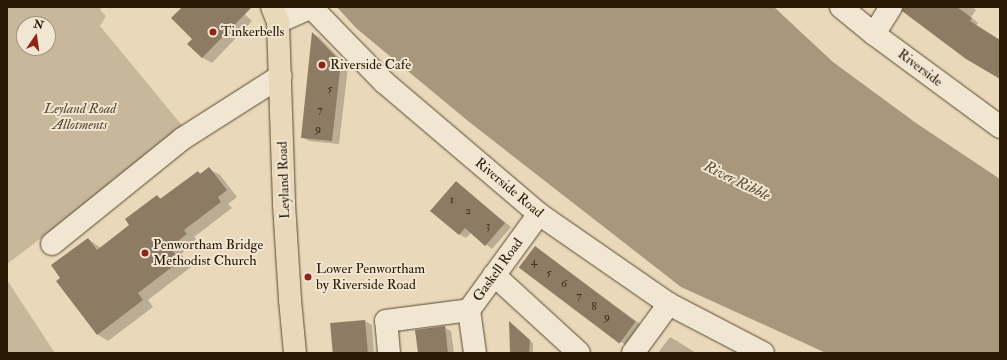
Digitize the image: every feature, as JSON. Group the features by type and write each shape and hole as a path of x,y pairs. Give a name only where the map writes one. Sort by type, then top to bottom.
{"main road":[{"name":"Leyland Road","path":"275,15 281,76 284,204 295,353"}],"street":[{"name":"Riverside Road","path":"275,15 311,7 384,82 539,214 669,304 763,353"},
{"name":"Riverside","path":"841,7 874,34 1000,127"},
{"path":"874,34 891,7"},
{"path":"52,244 182,139 281,76"},
{"name":"Gaskell Road","path":"475,353 469,310 539,214"},
{"path":"494,275 579,353"},
{"path":"633,353 669,304"},
{"path":"389,353 386,321 469,310"}],"green space":[{"name":"Leyland Road Allotments","path":"7,7 103,7 100,10 106,16 100,26 185,129 7,264"},
{"path":"7,280 55,353 7,353"}],"water":[{"name":"River Ribble","path":"337,7 774,7 833,62 916,123 1000,179 1000,353 826,353 681,287 468,121 356,28"}],"building":[{"name":"Tinkerbells","path":"182,7 252,7 202,58 187,44 192,39 171,18"},
{"path":"903,7 957,7 972,18 970,21 1000,40 1000,79 966,59 902,11"},
{"path":"312,32 341,62 332,141 301,138"},
{"name":"Penwortham Bridge Methodist Church","path":"209,167 227,190 218,197 221,202 184,230 187,234 170,247 180,261 138,293 143,300 97,335 56,281 60,278 51,265 88,238 97,250 129,225 125,219 157,195 160,199 198,171 200,174"},
{"path":"456,181 505,223 485,246 465,228 459,235 430,211"},
{"path":"535,246 636,322 619,343 519,268"},
{"path":"365,320 368,353 333,353 330,323"},
{"path":"509,321 530,340 529,353 510,353"},
{"path":"445,326 448,353 418,353 415,330"}],"place":[{"name":"Tinkerbells","path":"213,32"},
{"name":"Riverside Cafe","path":"322,65"},
{"name":"Penwortham Bridge Methodist Church","path":"145,253"},
{"name":"Lower Penwortham by Riverside Road","path":"308,277"}]}
